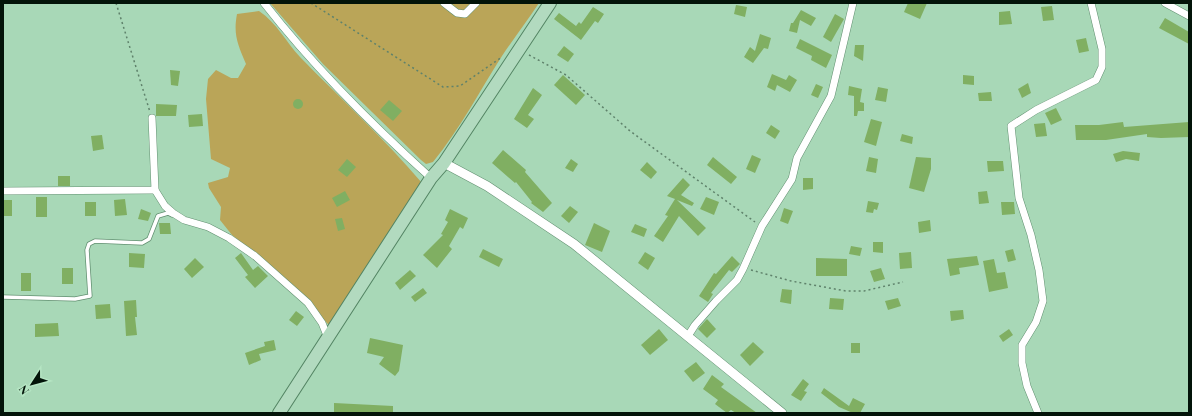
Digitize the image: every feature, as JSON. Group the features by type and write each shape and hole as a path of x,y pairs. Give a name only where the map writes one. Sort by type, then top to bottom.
{"main road":[{"path":"279,413 431,178 444,163 550,3"}],"street":[{"path":"264,3 289,35 336,87 384,135 431,178"},
{"path":"444,3 457,13 465,14 476,3"},
{"path":"688,336 695,325 737,280 762,226 792,179 797,158 831,96 853,3"},
{"path":"1038,413 1027,386 1022,363 1022,345 1036,322 1043,301 1039,270 1033,242 1019,198 1011,126 1036,110 1096,80 1102,67 1102,49 1091,3"},
{"path":"1165,3 1189,16"},
{"path":"152,118 155,190 165,206 184,220 208,227 229,238 255,256 308,303 322,323 328,338"},
{"path":"444,163 487,186 574,244 782,413"},
{"path":"3,191 155,190"}],"lane":[{"path":"3,297 75,299 90,296 87,250 89,244 95,242 142,243 149,239 158,216 168,213 184,220"}],"path":[{"path":"116,3 152,118"},
{"path":"311,3 443,87 460,86 492,62 518,50 566,75 630,131 723,200 762,226"},
{"path":"743,269 756,270 791,281 846,292 864,291 903,282"}],"shaded area":[{"path":"270,3 539,3 502,56 452,137 433,162 426,164 323,64"},
{"path":"259,11 271,21 300,57 378,134 422,183 329,325 258,256 232,235 220,220 221,207 209,188 208,183 228,177 230,168 211,159 206,99 208,79 216,70 231,78 238,78 246,64 237,40 237,14"}],"building":[{"path":"908,3 927,3 920,19 904,12"},
{"path":"736,5 747,7 745,17 734,14"},
{"path":"1052,6 1054,20 1043,21 1041,7"},
{"path":"593,7 604,14 598,23 595,21 581,40 554,19 559,13 576,26 579,22 581,24"},
{"path":"801,10 816,18 811,26 800,20 797,33 789,31 791,23 793,23"},
{"path":"1010,11 1012,24 999,25 999,12"},
{"path":"835,14 844,19 831,42 823,37"},
{"path":"1165,18 1189,32 1189,44 1159,28"},
{"path":"760,34 771,38 768,49 764,48 753,63 744,57 750,47 755,51"},
{"path":"1086,38 1089,51 1079,53 1076,40"},
{"path":"800,39 832,55 826,68 811,60 812,56 796,48"},
{"path":"855,45 864,45 863,61 854,56"},
{"path":"564,46 574,54 568,62 557,55"},
{"path":"170,70 180,71 178,86 171,85"},
{"path":"772,74 786,80 789,75 797,80 790,92 777,85 775,91 767,87"},
{"path":"563,75 585,95 576,105 554,85"},
{"path":"963,75 974,76 974,85 963,84"},
{"path":"1028,83 1031,93 1022,98 1018,89"},
{"path":"816,84 823,87 818,98 811,95"},
{"path":"849,86 862,89 860,102 864,103 864,111 858,111 857,116 854,116 854,96 848,95"},
{"path":"878,87 888,89 886,102 875,100"},
{"path":"533,88 542,95 528,115 534,119 527,128 514,119"},
{"path":"991,92 992,101 979,101 978,93"},
{"path":"296,99 300,99 302,100 302,108 296,109 293,106 293,102"},
{"path":"389,100 402,111 393,121 380,110"},
{"path":"156,104 177,105 176,116 156,116"},
{"path":"1056,108 1062,120 1051,125 1045,113"},
{"path":"202,114 203,126 189,127 188,115"},
{"path":"871,119 882,122 876,146 864,142"},
{"path":"1123,122 1124,127 1189,122 1189,137 1147,137 1147,134 1106,140 1076,140 1075,125 1099,125"},
{"path":"1045,123 1047,136 1036,137 1034,124"},
{"path":"771,125 780,131 775,139 766,133"},
{"path":"902,134 913,137 912,144 900,141"},
{"path":"102,135 104,149 93,151 91,136"},
{"path":"503,150 526,170 525,172 552,203 543,212 531,203 532,202 516,182 515,183 492,163"},
{"path":"1123,151 1140,153 1139,161 1126,159 1116,162 1113,154"},
{"path":"752,155 761,159 755,173 746,169"},
{"path":"713,157 737,177 731,184 707,165"},
{"path":"869,157 878,159 876,173 866,171"},
{"path":"916,157 931,158 931,169 924,192 909,188"},
{"path":"347,159 356,167 347,177 338,170"},
{"path":"571,159 578,164 573,172 565,168"},
{"path":"987,161 1003,161 1004,171 988,172"},
{"path":"647,162 657,172 651,179 640,170"},
{"path":"58,176 70,176 70,186 58,186"},
{"path":"683,178 690,185 681,195 694,203 692,206 677,200 706,228 698,236 679,216 663,242 654,236 668,216 665,215 675,199 667,196"},
{"path":"803,178 813,178 813,189 803,190"},
{"path":"345,191 350,200 337,207 332,198"},
{"path":"987,191 989,203 979,204 978,192"},
{"path":"36,197 47,197 47,217 36,217"},
{"path":"706,197 719,202 714,215 700,209"},
{"path":"125,199 127,215 115,216 114,200"},
{"path":"3,200 12,200 12,216 3,216"},
{"path":"868,201 879,203 877,210 874,209 873,213 866,212"},
{"path":"85,202 96,202 96,216 85,216"},
{"path":"1001,202 1014,202 1015,214 1002,215"},
{"path":"570,206 578,212 569,223 561,216"},
{"path":"784,208 793,211 788,224 780,221"},
{"path":"141,209 151,213 148,221 138,219"},
{"path":"450,209 468,218 463,229 460,227 449,246 452,249 437,268 423,255 443,235 441,234 448,222 445,220"},
{"path":"342,218 345,229 338,231 335,219"},
{"path":"930,220 931,231 919,233 918,222"},
{"path":"159,223 170,223 171,234 160,234"},
{"path":"594,223 610,231 602,252 585,245"},
{"path":"635,224 647,229 644,237 631,232"},
{"path":"873,242 883,242 883,253 873,252"},
{"path":"851,246 862,248 860,256 849,254"},
{"path":"483,249 503,259 499,267 479,257"},
{"path":"1013,249 1016,260 1008,262 1005,251"},
{"path":"645,252 655,258 648,270 638,263"},
{"path":"911,252 912,268 900,269 899,253"},
{"path":"129,253 145,254 144,268 129,267"},
{"path":"241,253 253,270 258,266 268,276 255,288 245,277 248,275 235,258"},
{"path":"732,256 740,264 732,272 729,270 711,293 713,294 708,302 699,296 714,273 716,274"},
{"path":"977,256 979,265 959,268 960,274 950,276 947,259"},
{"path":"195,258 204,267 192,278 184,269"},
{"path":"816,258 847,259 847,276 816,276"},
{"path":"994,259 997,273 1005,272 1008,288 989,292 983,261"},
{"path":"62,268 73,268 73,284 62,284"},
{"path":"881,268 885,279 874,282 870,271"},
{"path":"410,270 416,276 400,290 395,283"},
{"path":"21,273 31,273 31,291 21,291"},
{"path":"423,288 427,293 415,302 411,297"},
{"path":"782,289 792,290 791,304 780,302"},
{"path":"830,298 844,299 843,310 829,309"},
{"path":"898,298 901,306 888,310 885,301"},
{"path":"136,300 137,317 135,317 137,335 126,336 124,301"},
{"path":"110,304 111,318 96,319 95,305"},
{"path":"963,310 964,319 951,321 950,311"},
{"path":"296,311 304,317 297,326 289,320"},
{"path":"707,319 716,329 707,338 698,329"},
{"path":"58,323 59,336 35,337 35,324"},
{"path":"659,329 668,340 650,355 641,345"},
{"path":"1009,329 1013,335 1003,342 999,336"},
{"path":"370,338 403,345 399,371 395,376 379,364 384,357 367,353"},
{"path":"274,340 276,350 259,354 261,360 249,365 245,353 265,346 264,342"},
{"path":"753,342 764,352 750,366 740,355"},
{"path":"851,343 860,343 860,353 851,353"},
{"path":"696,362 705,373 693,382 684,371"},
{"path":"712,375 724,384 721,387 757,413 736,413 731,410 727,413 715,404 718,400 703,389"},
{"path":"803,379 809,384 804,391 807,392 801,401 791,395"},
{"path":"824,388 849,406 853,398 865,404 860,413 853,413 839,407 821,393"},
{"path":"334,403 393,406 393,413 334,413"}]}
